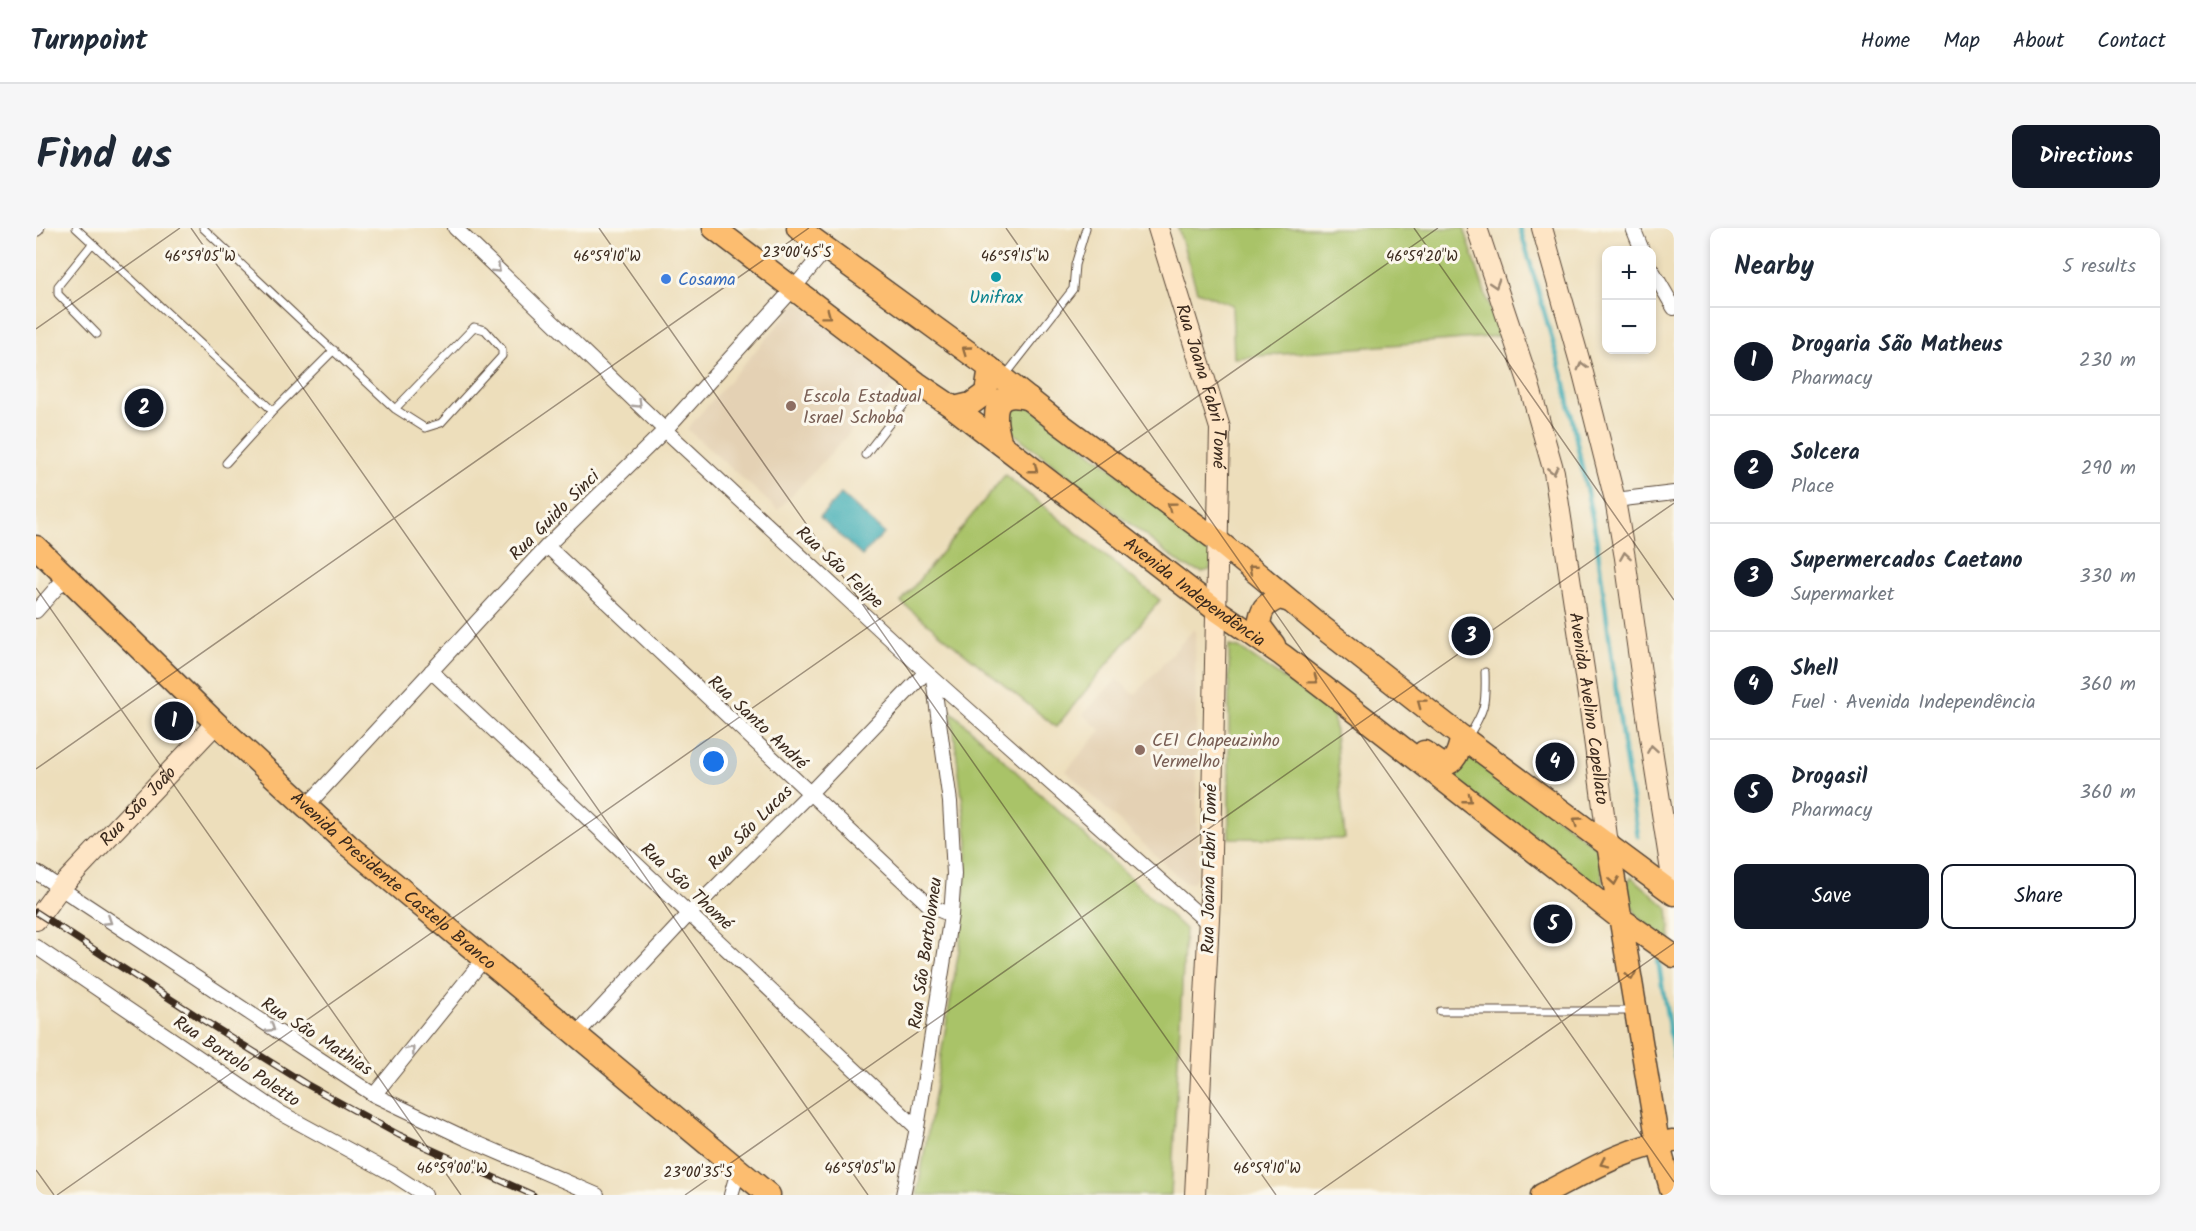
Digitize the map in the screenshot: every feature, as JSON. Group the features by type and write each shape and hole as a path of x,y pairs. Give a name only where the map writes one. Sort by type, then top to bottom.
{"main road":[{"name":"Avenida Independência","path":"714,228 920,385 954,408 1215,609 1282,655 1621,919 1674,956"},
{"path":"798,228 997,373 1218,541 1290,601 1464,738 1674,892"},
{"path":"954,408 971,404 986,393 997,373"},
{"path":"1001,444 994,422 996,410 1008,397 1015,395 1029,399"},
{"name":"Avenida Presidente Castelo Branco","path":"36,547 216,723 348,845 769,1195"},
{"path":"1282,655 1259,625 1261,610 1270,602 1280,598 1290,601"},
{"path":"1384,735 1419,749 1443,765 1450,764 1454,759 1464,738"},
{"name":"Avenida Avelino Capellato","path":"1608,844 1637,1011 1666,1142 1673,1195"},
{"path":"1542,1195 1609,1160 1666,1142"},
{"path":"738,1171 746,1195"}],"street":[{"name":"Rua São Felipe","path":"455,228 665,430 929,675 1208,923"},
{"name":"Rua Joana Fabri Tomé","path":"1158,228 1220,428 1208,923 1195,1195"},
{"name":"Avenida Avelino Capellato","path":"1477,228 1554,472 1608,844"},
{"path":"1542,228 1584,372 1615,500 1674,892"},
{"path":"1634,228 1641,246"},
{"name":"Rua Guido Sinci","path":"309,807 314,798 547,546 665,430 793,289 826,249"},
{"path":"1656,277 1674,308"},
{"path":"1615,500 1674,493"},
{"name":"Rua Santo André","path":"547,546 930,906 951,915"},
{"path":"36,611 67,576"},
{"name":"Rua São Thomé","path":"431,671 917,1128"},
{"name":"Rua São Lucas","path":"576,1035 690,913 929,675"},
{"name":"Rua São Bartolomeu","path":"903,1195 917,1128 951,915 954,874 950,802 929,675"},
{"name":"Rua São João","path":"36,920 59,889 216,723"},
{"name":"Rua São Mathias","path":"36,872 374,1095 465,1138 597,1195"},
{"name":"Rua Bortolo Poletto","path":"36,946 279,1112 391,1173 424,1195"},
{"path":"374,1095 484,958"},
{"path":"731,1195 738,1171"}],"lane":[{"path":"76,228 273,411"},
{"path":"203,228 395,409 425,428 441,423 502,356 502,349 485,330 474,327 395,409"},
{"path":"997,373 1073,289 1075,265 1086,228"},
{"path":"92,244 58,286 58,294 97,333"},
{"path":"226,464 273,411 334,350"},
{"path":"865,455 920,385"},
{"path":"1464,738 1483,714 1486,701 1485,672"},
{"path":"1440,1011 1637,1011"}],"shaded area":[{"name":"Escola Estadual Israel Schoba","path":"798,302 897,382 778,510 687,429"},
{"name":"CEI Chapeuzinho Vermelho","path":"1195,628 1198,874 1193,883 1184,882 1066,771 1101,730 1083,715 1096,700 1117,679 1135,695"}],"green space":[{"path":"1178,228 1464,228 1499,336 1234,358 1232,305 1197,291"},
{"path":"1025,401 1213,547 1210,570 1202,572 1184,566 1002,424 1009,404"},
{"path":"1005,475 1160,600 1056,727 901,602"},
{"path":"1229,646 1239,648 1333,712 1345,839 1229,838"},
{"path":"951,711 1185,929 1171,1195 917,1195 960,944 968,843"},
{"path":"1467,748 1599,850 1604,887 1597,887 1444,773"},
{"path":"1632,877 1668,908 1671,941 1646,924 1634,911 1628,893 1628,881"}],"water":[{"path":"841,494 884,533 862,556 820,517"}],"waterway":[{"path":"1520,228 1565,384 1596,536 1623,744 1638,836"},
{"path":"1658,960 1674,1057"}],"railway":[{"path":"36,912 306,1084 399,1135 533,1195"}],"place":[{"name":"Unifrax","path":"996,277"},
{"name":"Cosama","path":"666,279"},
{"name":"Escola Estadual Israel Schoba","path":"791,406"},
{"name":"Solcera","path":"144,408"},
{"name":"Supermercados Caetano","path":"1471,636"},
{"name":"Drogaria São Matheus","path":"174,721"},
{"name":"CEI Chapeuzinho Vermelho","path":"1140,750"},
{"name":"Shell","path":"1555,762"},
{"name":"Drogasil","path":"1553,924"}]}
